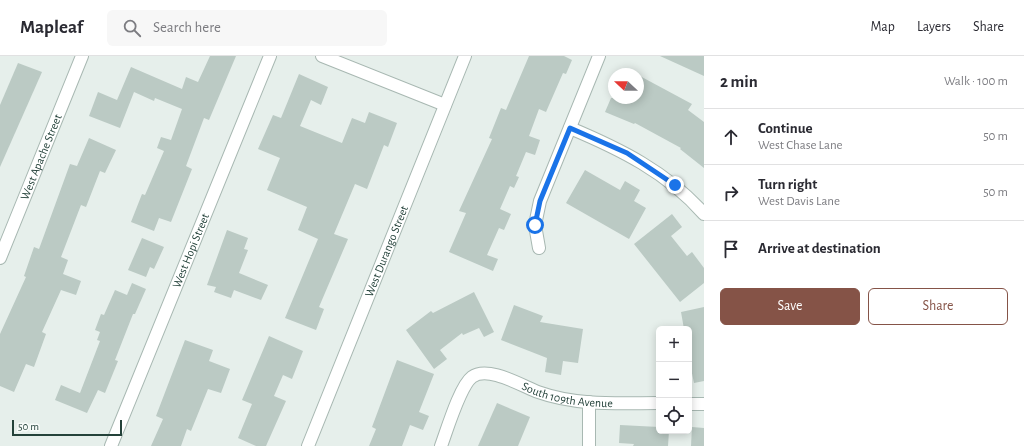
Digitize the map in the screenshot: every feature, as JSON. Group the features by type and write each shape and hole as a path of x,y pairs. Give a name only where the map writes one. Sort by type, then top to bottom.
{"street":[{"name":"West Apache Street","path":"0,258 82,56"},
{"name":"West Hopi Street","path":"112,446 270,56"},
{"path":"322,56 445,105"},
{"name":"West Durango Street","path":"308,446 465,56"},
{"path":"539,248 535,225 537,212 599,56"},
{"path":"570,128 610,145 644,163 675,185 704,214"},
{"name":"South 109th Avenue","path":"440,446 463,389 472,377 479,374 485,373 500,376 554,398 590,402 656,403"},
{"path":"589,446 590,402"},
{"path":"692,404 704,404"}],"building":[{"path":"210,56 236,56 209,120 204,118 186,166 192,169 171,222 159,218 154,231 131,222 142,194 145,195 164,151 157,148 161,137 171,140 182,109 155,98 154,101 134,92 120,128 89,116 98,92 117,100 131,67 182,89 186,77 198,82"},
{"path":"529,56 564,56 572,60 566,74 563,73 546,112 539,109 529,136 540,140 535,155 526,152 516,176 519,177 514,188 510,186 500,209 511,214 504,230 499,228 487,255 498,259 493,271 449,252 466,213 459,211 492,139 489,138 501,108 506,110"},
{"path":"660,56 704,56 704,76"},
{"path":"18,63 42,72 0,167 0,105"},
{"path":"299,74 328,87 321,105 311,100 300,126 342,143 352,118 365,123 369,112 397,123 388,147 384,145 367,189 355,184 334,234 348,239 319,307 324,309 316,330 285,318 318,239 298,230 307,207 267,190 280,158 258,149 273,115 281,118"},
{"path":"644,78 692,104 688,110 704,122 704,168 680,149 681,148 635,123 634,124 605,112 608,104 644,104"},
{"path":"89,138 116,150 105,173 100,171 86,207 81,205 61,257 68,260 63,274 81,281 76,295 61,290 42,332 46,334 34,367 26,364 14,392 0,386 0,334 26,277 24,276 34,247 39,249 70,164 77,166"},
{"path":"585,170 620,190 625,181 640,190 634,201 646,208 629,239 566,203"},
{"path":"672,214 682,227 671,236 687,256 692,252 704,268 704,283 680,302 634,244"},
{"path":"227,230 248,238 244,249 248,250 239,273 268,285 261,300 234,290 231,298 214,292 216,287 207,285"},
{"path":"142,238 164,247 154,269 150,267 146,277 128,270"},
{"path":"132,283 146,289 135,314 133,314 115,360 118,361 105,393 98,390 87,413 55,400 61,385 80,393 100,341 97,340 100,332 95,330 101,314 104,315 115,290 127,295"},
{"path":"474,292 494,332 484,337 479,328 463,335 462,333 440,350 447,359 434,369 406,330 431,311 433,313"},
{"path":"514,305 543,316 540,322 583,329 578,363 563,361 561,375 545,372 547,358 501,340"},
{"path":"704,307 704,381 694,383 692,373 692,326 683,326 681,312"},
{"path":"269,336 303,351 292,379 283,375 274,396 286,401 266,446 256,446 238,438 252,404 242,400"},
{"path":"185,340 213,350 209,361 230,369 221,393 208,389 191,431 187,429 181,446 151,446 163,419 156,416"},
{"path":"397,360 434,374 419,412 429,416 423,430 410,425 402,446 369,446 376,429 372,427"},
{"path":"497,403 530,417 518,446 478,446"},
{"path":"620,425 656,427 656,434 669,434 668,446 633,446 634,444 619,443"},
{"path":"692,427 704,428 704,446 691,446"}],"route":[{"path":"535,225 540,201 570,128 627,153 675,185"}]}
